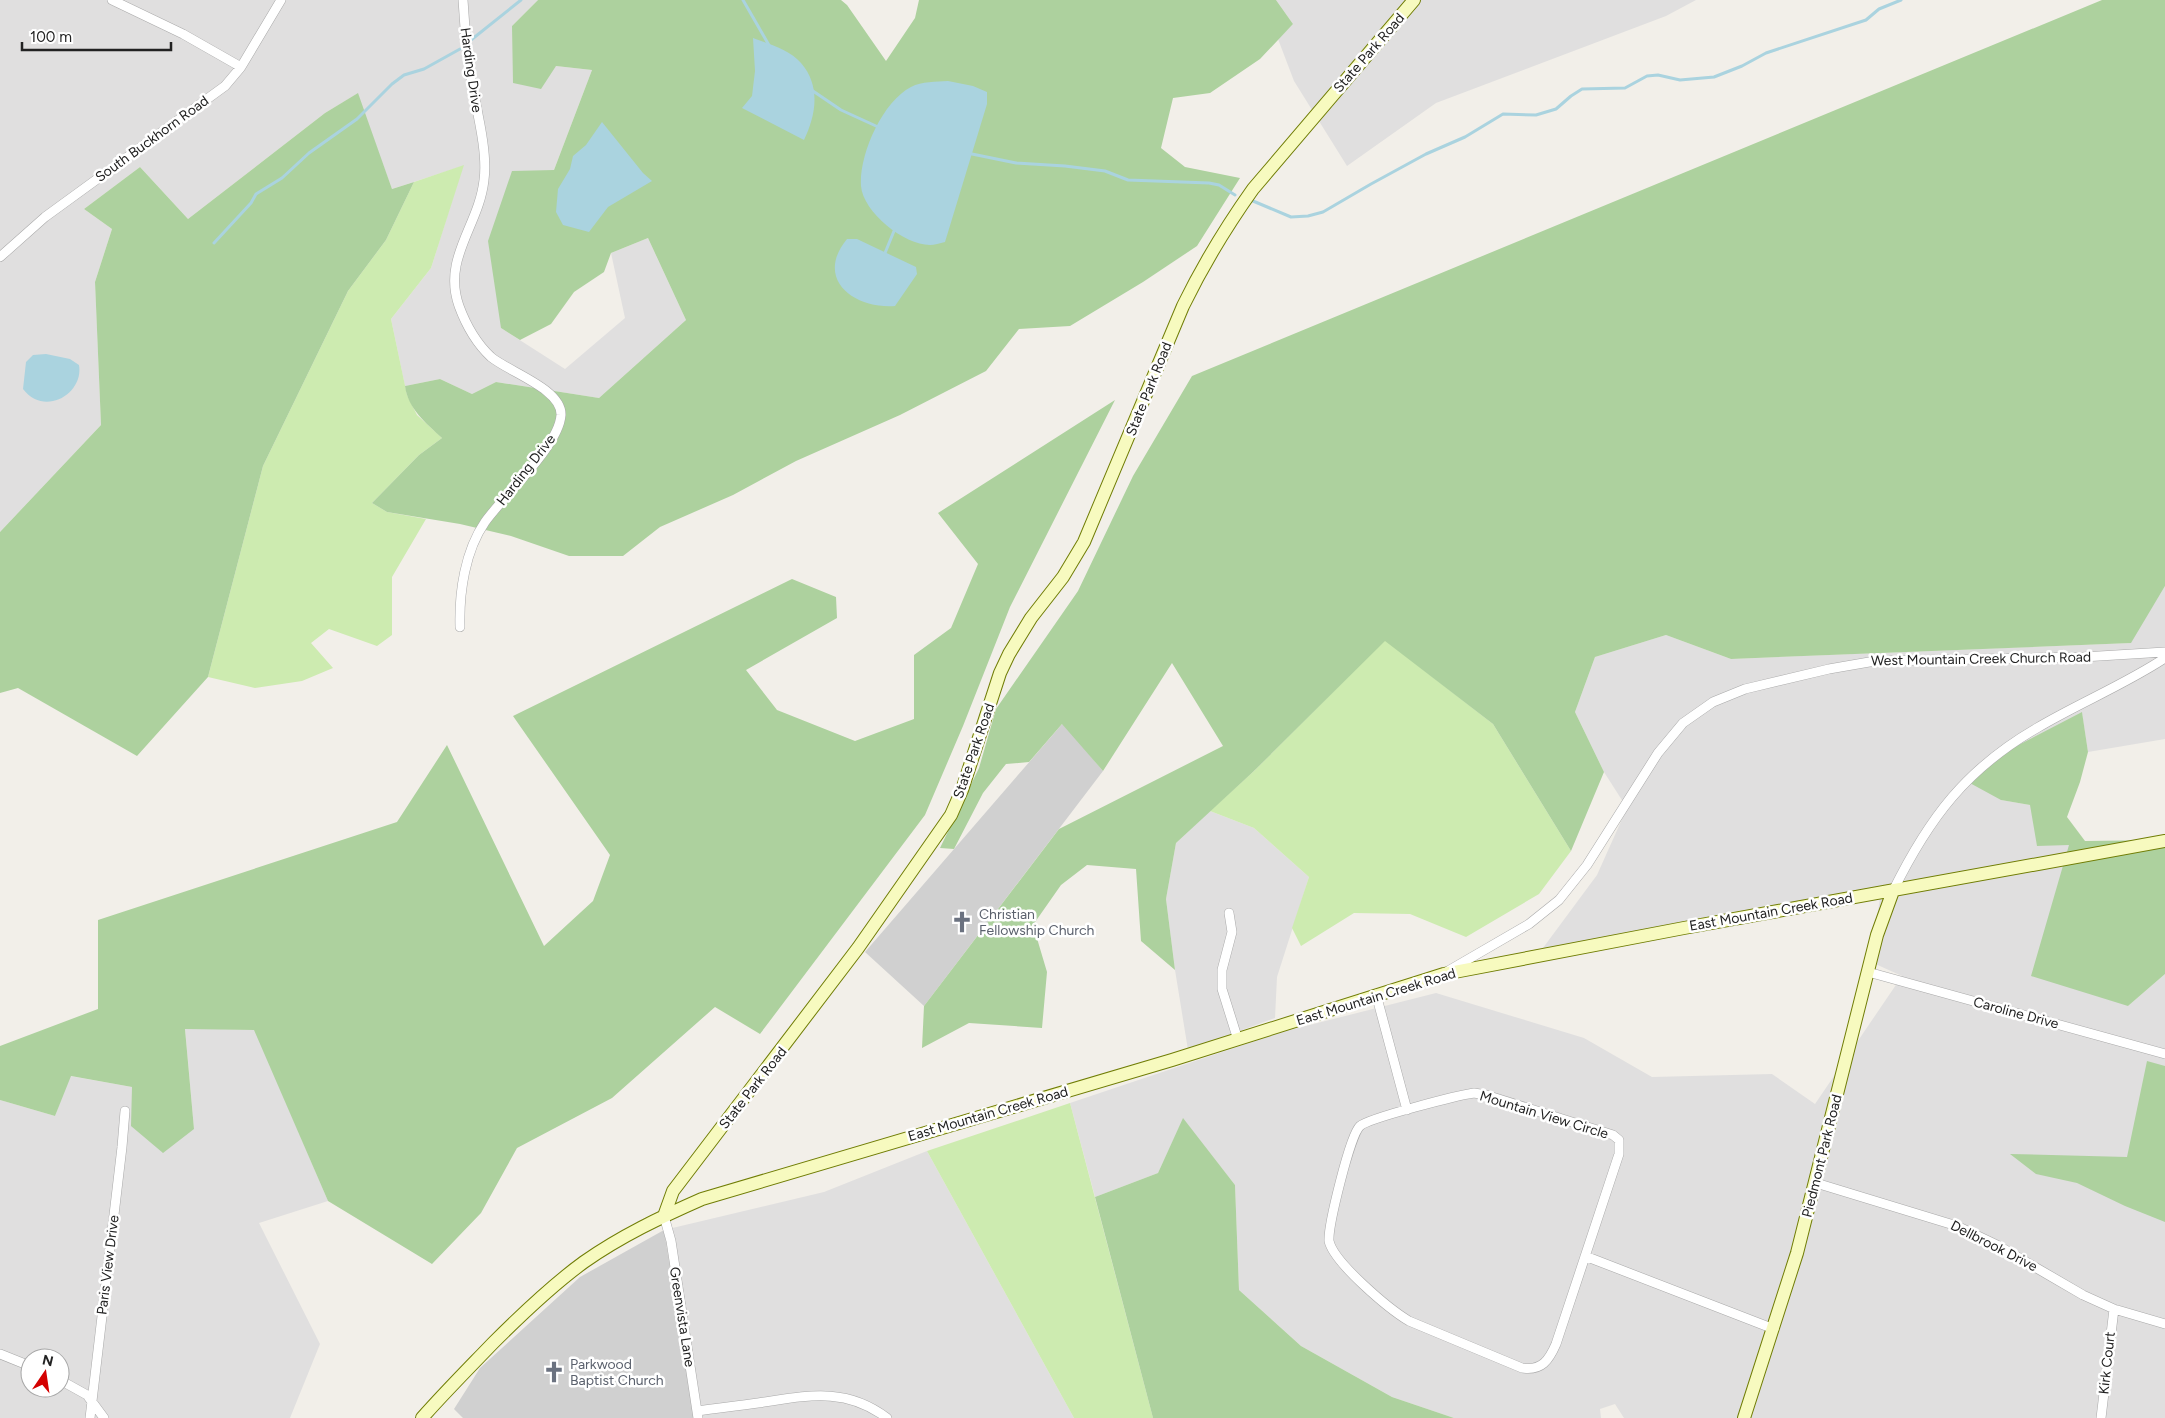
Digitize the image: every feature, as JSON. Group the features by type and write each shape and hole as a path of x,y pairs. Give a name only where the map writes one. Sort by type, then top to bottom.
{"street":[{"path":"112,0 190,38 241,67"},
{"name":"South Buckhorn Road","path":"0,257 45,217 214,95 241,67 281,0"},
{"name":"Harding Drive","path":"460,627 460,602 463,584 475,540 489,517 523,477 553,437 561,415 558,403 552,394 501,364 481,346 466,323 456,293 454,275 456,261 480,202 485,170 469,66 463,0"},
{"name":"State Park Road","path":"664,1216 672,1191 848,962 951,815 962,790 991,699 1009,654 1026,626 1063,577 1084,542 1183,306 1199,273 1228,223 1252,190 1414,0"},
{"name":"West Mountain Creek Church Road","path":"1444,974 1529,924 1558,900 1587,865 1658,753 1670,738 1698,711 1729,694 1829,668 1875,661 2083,658 2165,652"},
{"path":"1893,891 1923,835 1941,809 1962,785 1988,761 2037,728 2146,671 2165,658"},
{"name":"East Mountain Creek Road","path":"664,1216 702,1199 1238,1040 1376,994 1444,974 1677,929 2165,841"},
{"name":"Piedmont Park Road","path":"1744,1418 1774,1329 1816,1183 1877,935 1893,891"},
{"path":"1229,913 1232,932 1222,970 1222,989 1238,1040"},
{"name":"Caroline Drive","path":"1868,972 2165,1054"},
{"path":"1376,994 1407,1110"},
{"name":"Mountain View Circle","path":"1470,1094 1482,1094 1617,1137 1620,1145 1619,1154 1585,1256 1556,1344 1546,1364 1538,1368 1522,1368 1409,1321 1388,1308 1333,1251 1329,1236 1356,1130 1368,1121 1470,1094"},
{"name":"Paris View Drive","path":"90,1418 125,1111"},
{"name":"Dellbrook Drive","path":"1816,1183 1957,1226 1997,1245 2084,1295 2114,1309 2165,1324"},
{"path":"422,1418 442,1394 522,1314 553,1286 606,1248 664,1216"},
{"name":"Greenvista Lane","path":"664,1216 670,1240 697,1415"},
{"path":"1585,1256 1774,1329"},
{"name":"Kirk Court","path":"2101,1418 2114,1309"},
{"path":"0,1354 20,1362"},
{"path":"70,1384 77,1387 92,1400 104,1418"},
{"path":"697,1415 801,1396 826,1395 859,1403 887,1418"}],"shaded area":[{"path":"0,0 538,0 512,26 556,66 592,70 554,170 501,328 565,369 625,318 611,253 648,238 686,320 599,398 496,382 472,394 440,379 405,386 391,319 431,268 463,166 392,189 357,94 325,113 188,219 140,167 84,209 112,229 95,282 101,425 0,532"},
{"path":"1276,0 1696,0 1666,16 1436,103 1347,166 1294,81 1278,39 1293,24"},
{"path":"2165,586 2165,739 2088,752 2082,713 2001,800 2030,805 2069,845 2128,1006 2165,974 2165,1418 1624,1418 1615,1404 1600,1409 1601,1418 1454,1418 1392,1397 1301,1346 1239,1290 1235,1185 1183,1119 1158,1173 1095,1197 1070,1103 1282,1032 1436,993 1584,1038 1652,1077 1772,1074 1815,1104 1902,976 1871,962 1881,890 1540,952 1597,875 1627,808 1604,772 1575,712 1595,657 1666,635 1731,659 2130,643"},
{"path":"1063,723 1103,771 924,1006 865,952"},
{"path":"1210,811 1254,828 1309,877 1277,977 1275,1018 1188,1050 1166,899 1176,843"},
{"path":"185,1028 255,1030 328,1201 259,1223 320,1344 290,1418 0,1418 0,1100 55,1116 70,1076 132,1087 132,1126 194,1129"},
{"path":"927,1151 1074,1418 694,1418 664,1230 824,1192"},
{"path":"664,1230 694,1418 463,1418 454,1409 480,1368 580,1277"}],"green space":[{"path":"538,0 841,0 847,5 886,61 915,18 919,0 1276,0 1293,24 1260,59 1210,93 1173,98 1161,148 1185,167 1240,178 1197,246 1143,282 1070,326 1019,329 986,371 900,415 796,461 733,495 660,527 623,556 569,556 511,536 460,524 387,512 372,503 419,455 442,438 414,409 405,386 440,379 472,394 496,382 599,398 686,320 648,238 611,253 604,272 574,292 551,324 520,340 501,328 488,241 512,171 554,170 592,70 556,66 541,89 513,83 512,26"},
{"path":"2102,0 2165,0 2165,586 2131,643 1731,659 1666,635 1595,657 1575,712 1604,772 1571,851 1493,724 1385,641 1254,771 1176,843 1166,899 1175,970 1141,941 1136,869 1087,865 1061,885 1033,925 1047,972 1042,1028 969,1023 922,1048 924,1006 1059,829 1223,746 1172,663 1103,771 1062,724 1029,762 1006,764 983,793 954,849 940,848 979,768 996,709 1078,591 1133,476 1192,376"},
{"path":"358,93 392,189 414,182 386,240 348,291 263,466 208,677 137,756 18,688 0,693 0,532 101,425 95,282 112,229 84,209 140,167 188,219 325,113"},
{"path":"464,165 431,268 391,319 407,395 417,415 442,438 419,455 372,503 387,512 426,519 392,577 392,635 377,646 329,629 311,643 333,668 302,681 255,688 208,677 263,466 348,291 386,240 414,182"},
{"path":"1115,400 1010,607 963,726 925,815 760,1034 715,1007 612,1098 517,1148 481,1213 432,1264 328,1201 254,1030 185,1029 194,1129 163,1153 131,1126 132,1087 71,1076 55,1116 0,1100 0,1046 98,1009 98,920 397,822 447,745 544,946 593,901 610,855 513,716 792,579 836,597 837,618 746,670 777,710 855,741 914,719 914,655 951,628 978,564 938,513"},
{"path":"1385,640 1493,724 1571,851 1539,894 1466,937 1410,914 1354,913 1301,946 1292,928 1309,877 1254,828 1210,811 1254,771"},
{"path":"2082,712 2088,752 2080,782 2067,817 2085,841 2165,840 2165,974 2128,1006 2031,976 2069,845 2037,846 2030,805 2001,800 1968,782 2007,751"},
{"path":"2147,1061 2165,1066 2165,1222 2125,1206 2077,1183 2036,1174 2010,1154 2127,1157"},
{"path":"1070,1103 1153,1418 1074,1418 927,1151"},
{"path":"1183,1118 1235,1185 1239,1290 1301,1346 1392,1397 1454,1418 1153,1418 1095,1197 1158,1173"}],"water":[{"path":"753,38 791,54 801,63 812,81 814,111 804,140 742,108 752,96 755,71"},
{"path":"948,81 973,86 987,92 987,104 945,242 930,245 920,244 897,233 877,216 863,196 861,173 874,130 900,94 915,85"},
{"path":"602,122 643,173 652,181 608,207 589,232 563,225 556,212 558,189 570,169 573,156 586,145"},
{"path":"847,239 857,239 916,267 917,274 895,306 880,306 866,302 853,297 843,289 837,279 835,267 838,253"},
{"path":"46,354 70,359 79,365 79,376 69,393 51,401 41,401 32,397 23,389 26,362 33,355"}],"waterway":[{"path":"471,40 521,0"},
{"path":"743,0 770,47"},
{"path":"1253,201 1291,217 1308,216 1323,212 1426,154 1465,137 1503,114 1536,115 1556,109 1582,89 1625,88 1647,76 1658,75 1680,80 1714,77 1742,66 1766,53 1866,20 1879,9 1901,0"},
{"path":"214,243 251,203 256,194 282,178 309,153 357,119 392,84 404,75 424,69 460,49"},
{"path":"810,89 841,110 876,126"},
{"path":"972,154 1016,163 1105,171 1128,180 1209,183 1219,185 1235,195"},
{"path":"885,253 894,231"}],"place":[{"name":"Christian Fellowship Church","path":"962,922"},
{"name":"Parkwood Baptist Church","path":"554,1372"}]}
